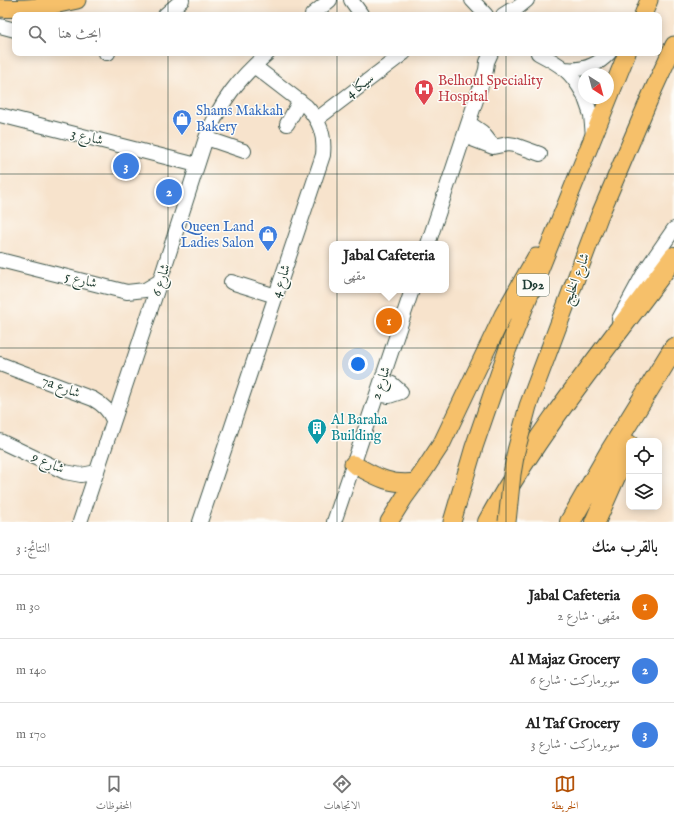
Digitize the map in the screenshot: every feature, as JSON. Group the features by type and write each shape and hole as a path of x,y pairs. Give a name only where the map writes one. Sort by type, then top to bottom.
{"highway":[{"path":"488,522 517,471 540,435 674,257"},
{"path":"570,522 618,439 674,348"},
{"path":"632,438 674,353"},
{"path":"595,522 626,452"}],"main road":[{"path":"0,8 40,7 77,0"},
{"name":"شارع الخليج","path":"507,522 514,466 528,406 599,218 651,95 674,45"},
{"name":"D92","path":"452,522 490,399 517,325 627,56"},
{"path":"389,522 404,498 433,458 448,432 512,296 558,225"},
{"path":"353,464 387,481 399,483 416,482"}],"street":[{"path":"168,12 182,0"},
{"path":"316,12 330,0"},
{"path":"351,0 360,12"},
{"path":"508,12 518,8"},
{"path":"0,26 12,29"},
{"name":"شارع 6","path":"80,522 98,472 113,420 206,138 221,106 241,78 265,56"},
{"name":"4 سيكا","path":"317,119 400,56"},
{"path":"429,241 467,129 486,70 487,62 490,56"},
{"path":"486,70 493,65 499,56"},
{"path":"544,56 565,69 578,84"},
{"path":"565,69 586,68 598,62 605,56"},
{"name":"شارع 4","path":"200,522 323,155 324,136 317,119 300,101 254,66"},
{"path":"287,124 300,101"},
{"path":"587,104 591,115 594,136"},
{"name":"شارع 3","path":"0,115 198,165"},
{"path":"0,128 11,121 19,120"},
{"path":"467,129 482,132 493,147 508,144 515,145 540,154"},
{"path":"206,138 244,151"},
{"path":"604,350 636,286 654,256 674,230"},
{"name":"شارع 5","path":"0,260 127,292 145,290 160,281"},
{"path":"231,282 276,296"},
{"name":"شارع 2","path":"334,522 411,293"},
{"name":"7a شارع","path":"0,364 93,399 104,407 113,420"},
{"path":"377,394 389,396 401,392 392,384 382,380"},
{"name":"شارع 9","path":"0,441 65,472 81,475 98,472"}],"place":[{"name":"Belhoul Speciality Hospital","path":"424,106"},
{"name":"Shams Makkah Bakery","path":"182,136"},
{"name":"Al Taf Grocery","path":"126,166"},
{"name":"Al Majaz Grocery","path":"169,192"},
{"name":"Queen Land Ladies Salon","path":"268,252"},
{"name":"Jabal Cafeteria","path":"389,321"},
{"name":"Al Baraha Building","path":"317,445"}]}
